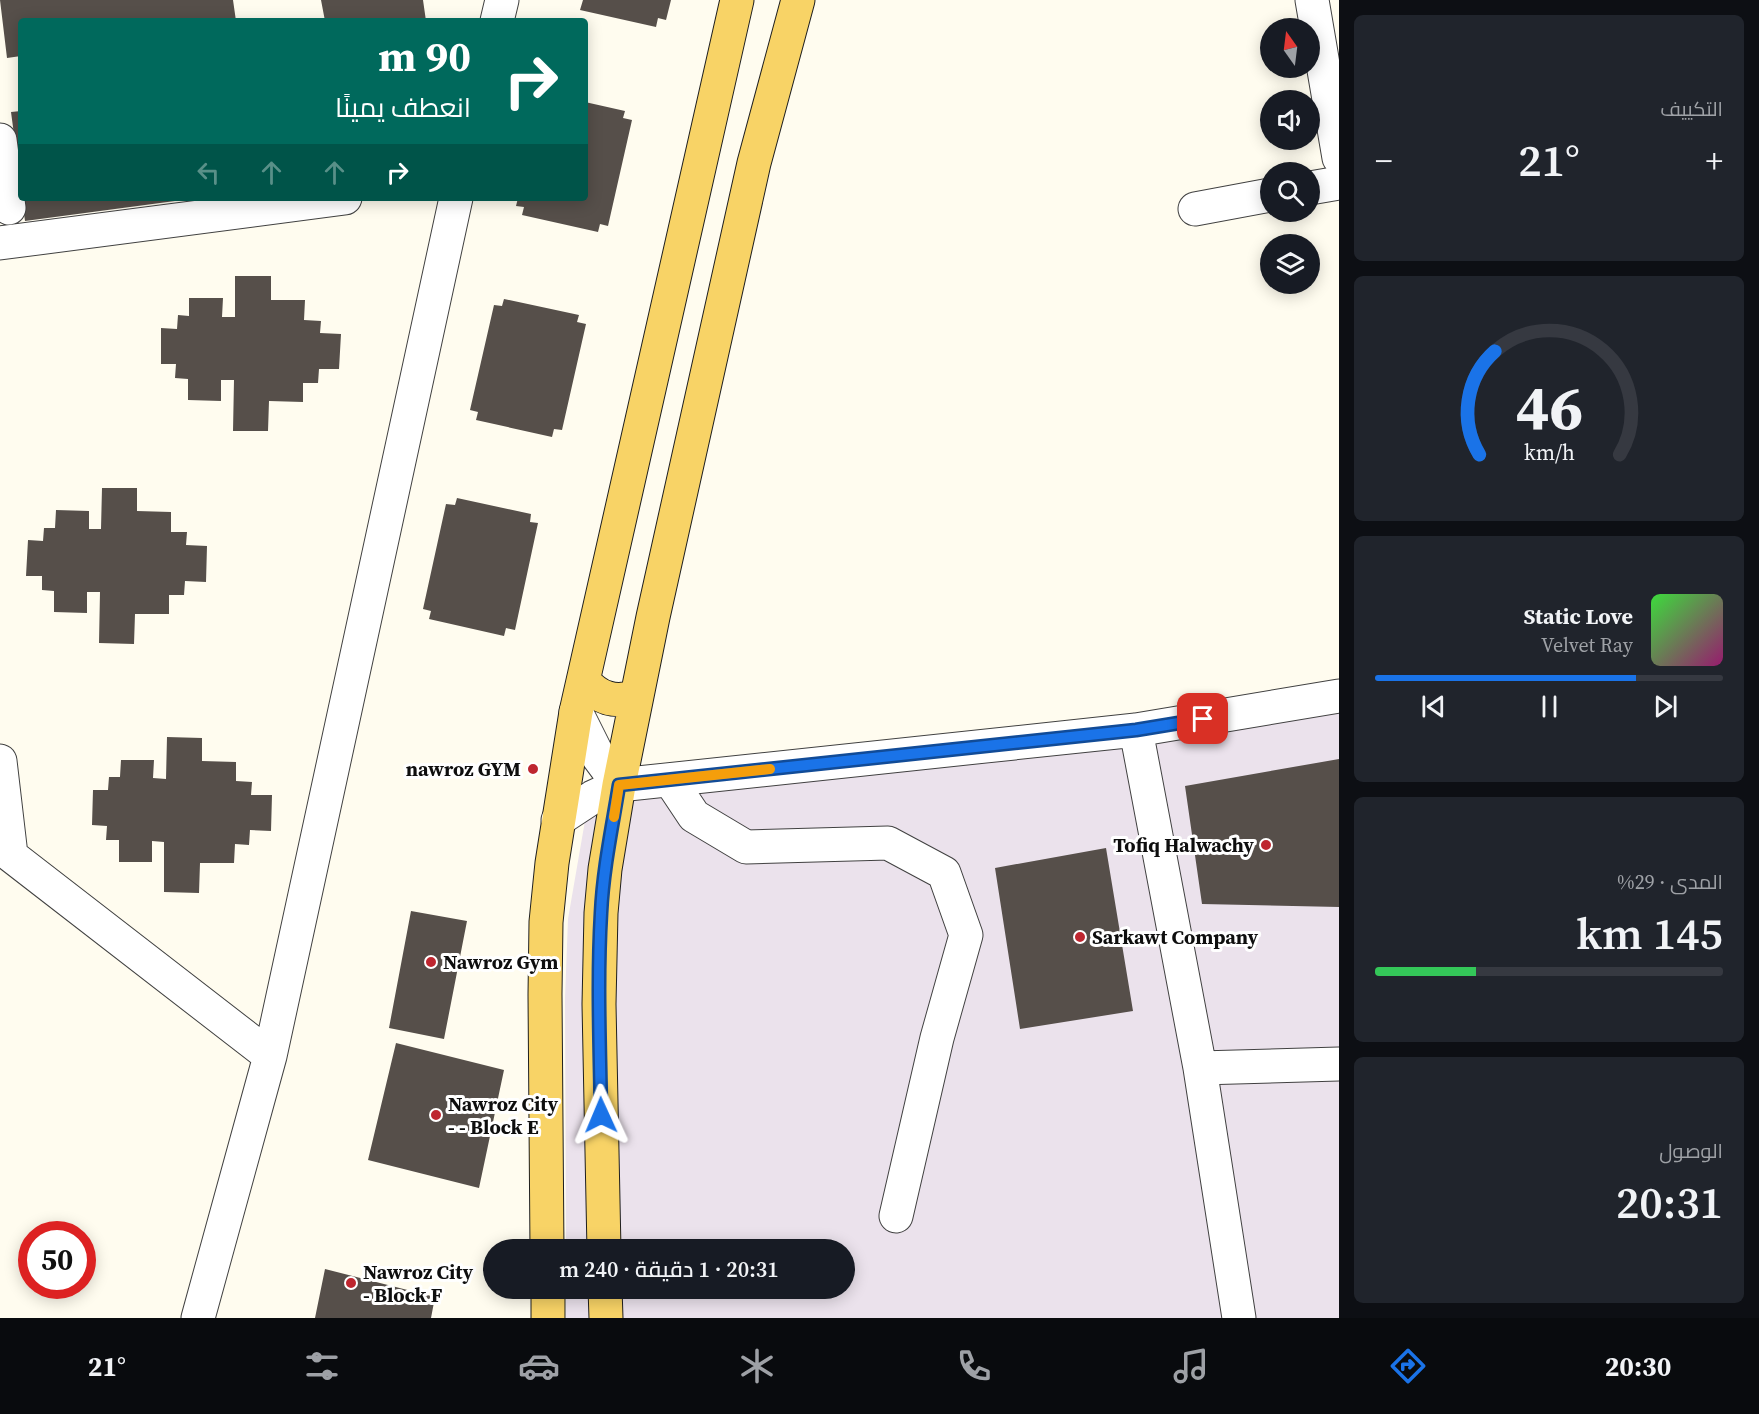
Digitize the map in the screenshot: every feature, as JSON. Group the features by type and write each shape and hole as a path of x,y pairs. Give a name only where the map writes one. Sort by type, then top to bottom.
{"main road":[{"path":"547,1239 546,922 558,820 576,712 737,0"},
{"path":"604,1239 599,1004 601,913 605,869 637,696 752,174 798,0"},
{"path":"584,681 598,695 607,699 627,700 637,696"},
{"path":"552,863 560,859 579,857 589,859 605,869"},
{"path":"548,1299 548,1318"},
{"path":"605,1299 606,1318"}],"street":[{"path":"498,18 502,0"},
{"path":"1312,0 1339,158"},
{"path":"0,140 9,208"},
{"path":"1320,186 1339,183"},
{"path":"1195,209 1260,197"},
{"path":"0,243 322,201"},
{"path":"198,1318 270,1056 455,201"},
{"path":"558,820 593,797 619,785 1136,730 1339,696"},
{"path":"576,712 598,758 619,785"},
{"path":"1136,730 1200,1068 1239,1318"},
{"path":"0,761 5,851 270,1056"},
{"path":"670,780 694,816 746,847 888,843 944,873 966,935 937,1038 896,1216"},
{"path":"1200,1068 1339,1064"}],"shaded area":[{"path":"1339,693 1339,1318 566,1318 566,1299 855,1299 855,1239 566,1239 565,998 568,919 591,786"}],"building":[{"path":"0,0 233,0 236,18 18,18 18,56 7,58"},
{"path":"321,0 423,0 426,18 324,18"},
{"path":"583,0 671,0 666,20 658,18 656,27 580,10"},
{"path":"588,103 625,111 623,118 632,120 608,226 600,224 598,232 522,215 524,207 516,206 517,201 588,201"},
{"path":"18,111 18,164 11,112"},
{"path":"22,201 175,201 25,221"},
{"path":"235,276 271,276 271,300 305,300 304,320 321,321 320,333 341,334 339,369 319,369 318,383 303,383 303,402 269,401 268,431 233,431 234,380 221,380 221,401 188,400 188,379 175,378 176,364 161,364 161,328 177,329 178,315 189,316 189,298 223,298 222,317 235,317"},
{"path":"504,299 579,315 577,322 586,324 562,430 554,429 552,437 476,420 478,412 470,410 494,305 502,306"},
{"path":"102,488 137,488 137,511 171,512 171,532 187,532 186,545 207,546 206,582 185,581 184,595 169,595 169,614 135,614 134,644 99,643 100,592 87,592 87,613 54,612 54,591 42,590 42,576 26,576 28,540 43,541 44,528 55,528 56,510 89,511 89,529 101,529"},
{"path":"457,498 531,514 530,522 538,523 515,630 506,628 504,636 429,619 431,611 423,609 446,504 455,505"},
{"path":"167,737 202,738 202,761 236,762 236,781 252,782 251,795 272,795 271,831 250,830 249,845 235,844 234,863 200,863 199,893 164,892 164,842 152,841 152,862 119,862 119,840 106,840 107,826 92,825 93,790 108,790 109,777 120,777 121,760 154,760 153,778 166,779"},
{"name":"Tofiq Halwachy","path":"1339,759 1339,907 1202,904 1185,786"},
{"name":"Sarkawt Company","path":"1106,848 1133,1011 1020,1029 995,868"},
{"path":"411,911 467,921 444,1039 389,1028"},
{"name":"Nawroz City - - Block E","path":"396,1043 504,1070 479,1188 368,1160"},
{"name":"Nawroz City - Block F","path":"325,1269 435,1297 431,1318 315,1318"}],"slow traffic":[{"path":"614,817 619,785 770,769"}],"place":[{"name":"nawroz GYM","path":"533,769"},
{"name":"Tofiq Halwachy","path":"1266,845"},
{"name":"Sarkawt Company","path":"1080,937"},
{"name":"Nawroz Gym","path":"431,962"},
{"name":"Nawroz City - - Block E","path":"436,1115"},
{"name":"Nawroz City - Block F","path":"351,1283"}],"route":[{"path":"601,1115 599,1004 601,913 605,869 619,785 1136,730 1203,719"}]}
